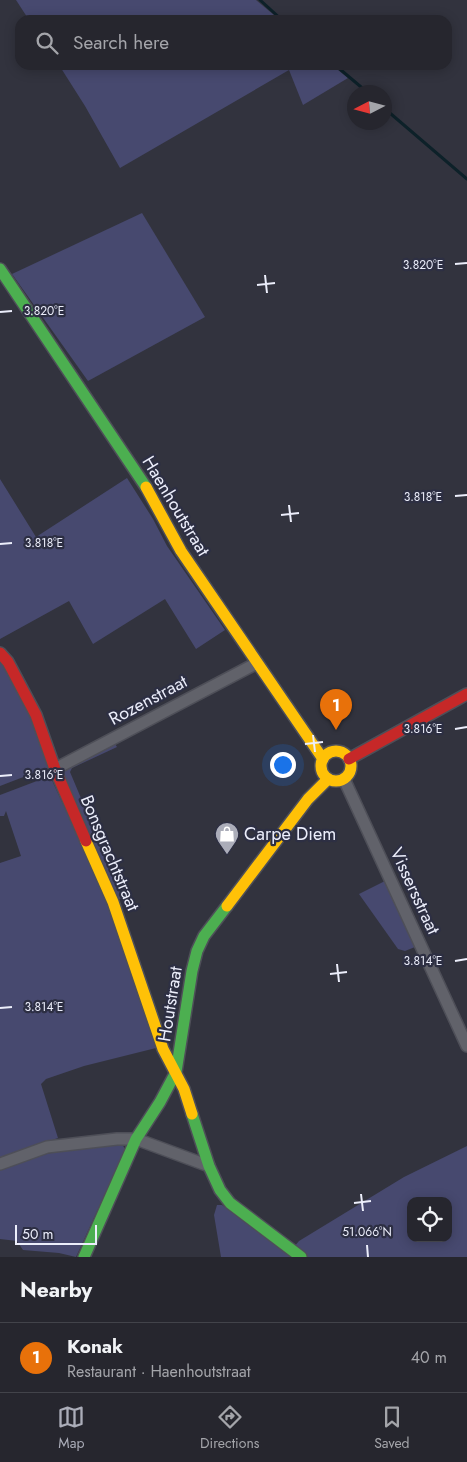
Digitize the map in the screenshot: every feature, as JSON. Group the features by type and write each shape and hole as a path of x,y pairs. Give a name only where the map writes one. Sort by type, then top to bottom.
{"street":[{"name":"Haenhoutstraat","path":"0,269 151,494 174,539 323,759"},
{"name":"Bonsgrachtstraat","path":"0,653 8,662 36,715 55,769 113,902 163,1049 184,1089 209,1166 220,1190 230,1204 302,1257"},
{"name":"Rozenstraat","path":"55,769 257,663"},
{"path":"350,759 467,694"},
{"path":"336,751 344,753 350,759 351,770 344,779 337,781 328,779 322,770 323,759 327,754 336,751"},
{"name":"Houtstraat","path":"84,1257 136,1139 160,1102 176,1072 192,971 197,951 204,936 308,799 328,779"},
{"name":"Vissersstraat","path":"344,779 467,1046"},
{"path":"0,1164 47,1147 117,1139 136,1139 209,1166"}],"shaded area":[{"path":"16,0 256,0 274,15 26,15"},
{"path":"62,70 289,70 120,168"},
{"path":"289,70 338,70 348,78 303,105"},
{"path":"142,213 205,317 88,381 12,274"},
{"path":"127,478 153,519 167,546 225,630 196,649 165,599 93,644 69,601 0,639 0,479 36,537"},
{"path":"0,658 9,669 52,766 0,786"},
{"path":"115,744 117,747 72,768 70,772 123,898 117,900 64,775 65,770"},
{"path":"50,776 108,902 160,1047 84,1066 46,1079 41,1084 58,1138 0,1158 0,863 21,856 6,811 4,816 0,816 0,795"},
{"path":"385,881 415,947 405,951 398,949 359,894"},
{"path":"119,1143 123,1145 125,1150 76,1257 59,1253 23,1250 17,1241 0,1239 0,1169 38,1156 77,1147"},
{"path":"467,1146 467,1257 221,1257 214,1215 217,1205 222,1205 288,1254 299,1241 404,1177"}],"waterway":[{"path":"260,0 276,15"},
{"path":"341,70 359,85"},
{"path":"392,115 467,179"}],"traffic: fast":[{"path":"0,269 146,487"},
{"path":"84,1257 136,1139 160,1102 176,1072 192,971 197,951 204,936 227,906"},
{"path":"192,1114 209,1166 220,1190 230,1203 301,1257"}],"traffic: slow":[{"path":"146,487 181,551 323,759"},
{"path":"336,751 347,755 351,766 347,777 336,781 325,777 321,766 325,755 336,751"},
{"path":"227,906 308,799 328,779"},
{"path":"86,841 113,902 163,1049 184,1089 192,1114"}],"traffic: jam":[{"path":"0,653 8,662 36,715 55,769 86,841"},
{"path":"349,759 467,694"}],"place":[{"name":"Konak","path":"336,730"},
{"name":"Carpe Diem","path":"227,855"}]}
